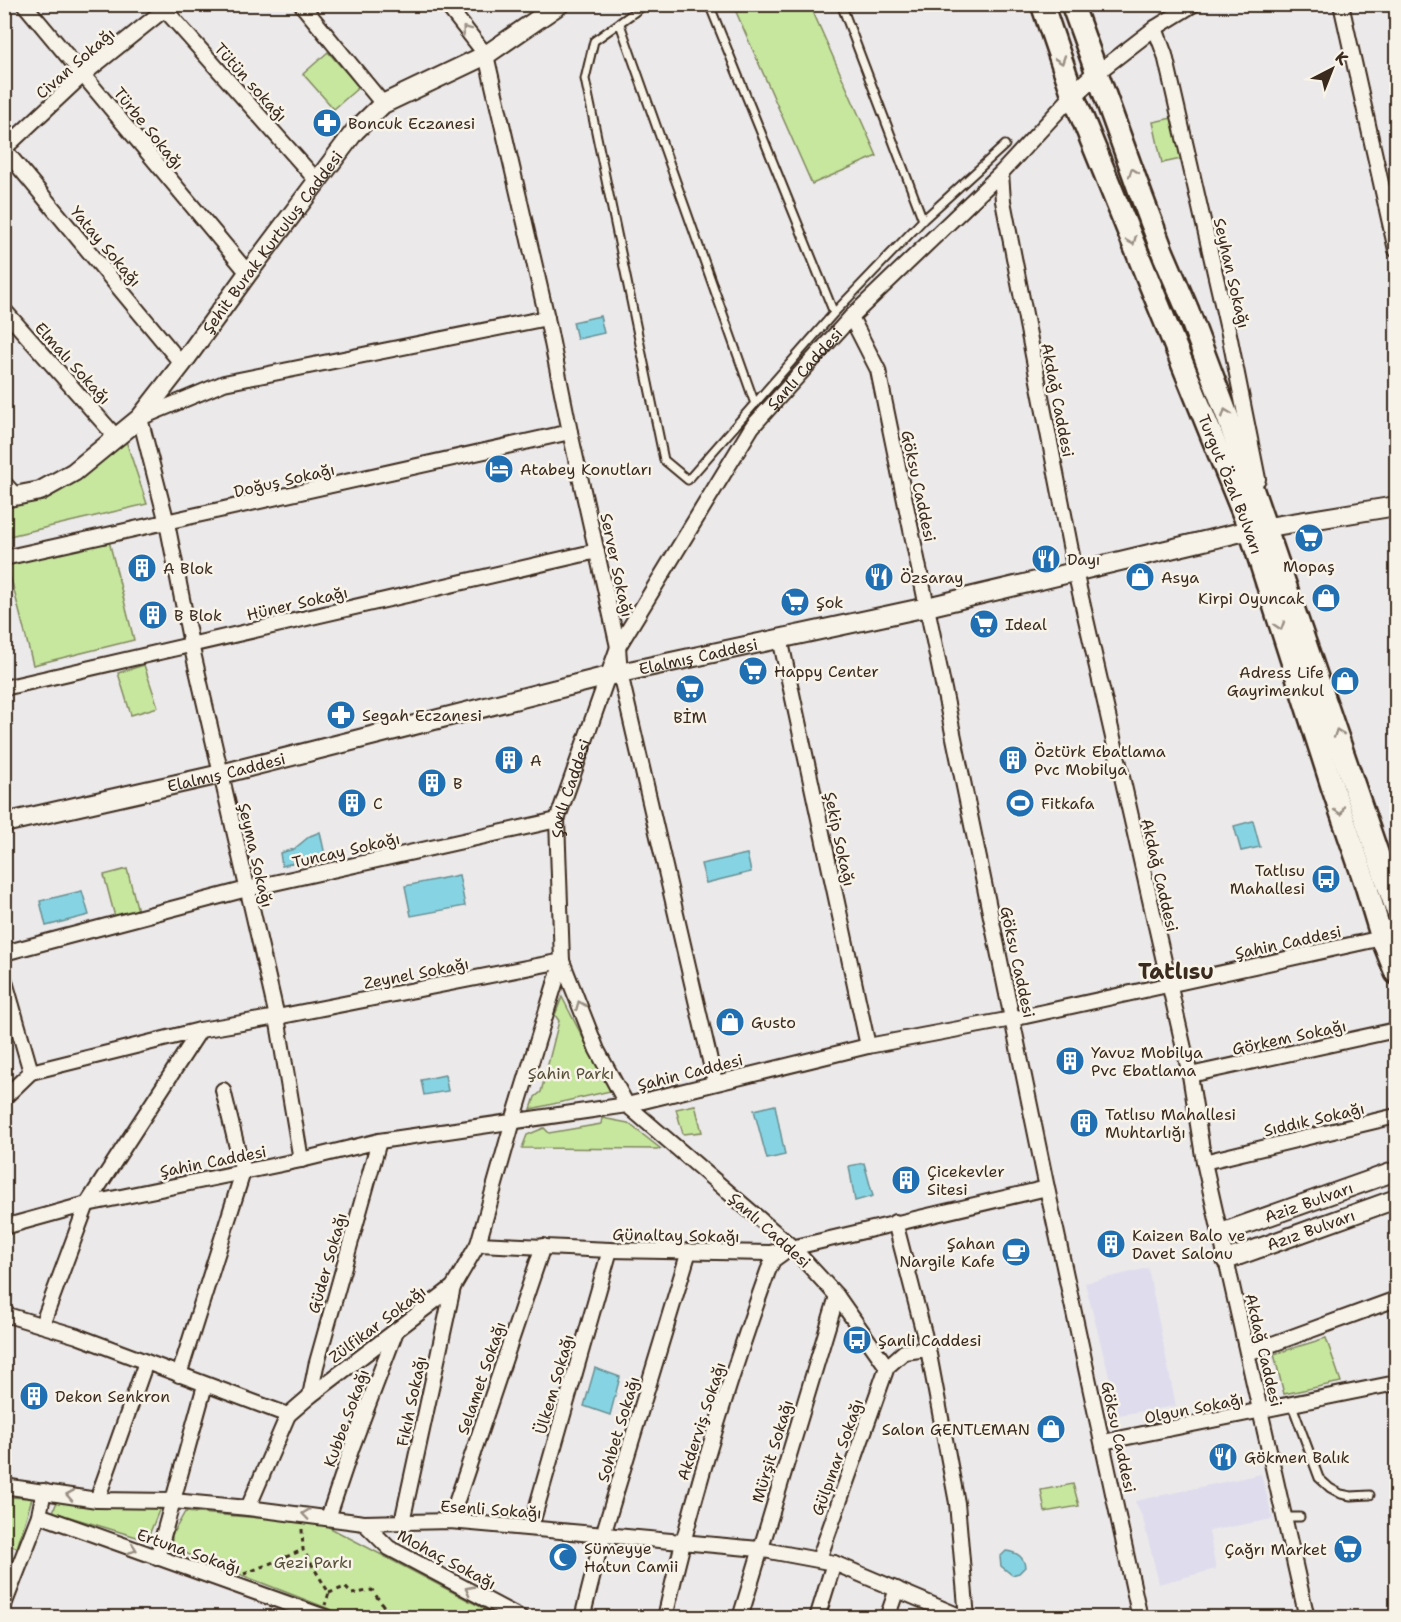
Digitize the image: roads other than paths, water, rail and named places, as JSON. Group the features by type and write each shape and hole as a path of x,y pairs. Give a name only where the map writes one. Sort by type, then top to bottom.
{"main road":[{"name":"Turgut Özal Bulvarı","path":"1042,4 1073,95 1258,528 1396,908"},
{"name":"Turgut Özal Bulvarı","path":"1072,4 1148,214 1192,322 1258,528 1333,789 1382,938 1396,973"}],"street":[{"name":"Türbe Sokağı","path":"24,4 248,273"},
{"path":"301,4 383,104"},
{"path":"446,4 486,55"},
{"name":"Şehit Burak Kurtuluş Caddesi","path":"8,492 40,491 74,472 140,418 355,131 383,104 486,55 560,4"},
{"name":"Şanlı Caddesi","path":"887,1366 837,1296 792,1246 627,1105 597,1050 562,961 557,820 614,675 618,647 752,427 851,317 1001,173 1073,95 1155,28 1194,4"},
{"path":"1341,4 1396,250"},
{"name":"Civan Sokağı","path":"4,149 84,74 165,6"},
{"name":"Tütün sokağı","path":"165,6 318,182"},
{"name":"Seyhan Sokağı","path":"1155,28 1165,55 1229,334 1258,528"},
{"name":"Server Sokağı","path":"486,55 547,318 618,647"},
{"name":"Yatay Sokağı","path":"4,149 182,364"},
{"name":"Akdağ Caddesi","path":"1001,173 1003,201 1075,571 1190,1076 1204,1162 1307,1617"},
{"name":"Elmalı Sokağı","path":"4,310 116,437"},
{"name":"Göksu Caddesi","path":"851,317 878,370 1047,1188 1140,1617"},
{"path":"140,418 224,383 547,318"},
{"name":"Şeyma Sokağı","path":"140,418 167,523 191,644 277,1017 301,1160"},
{"name":"Doğuş Sokağı","path":"4,558 570,432"},
{"name":"Elalmış Caddesi","path":"4,823 221,774 614,675 927,607 1258,528 1396,506"},
{"name":"Hüner Sokağı","path":"4,688 597,551"},
{"name":"Şekip Sokağı","path":"780,638 868,1046"},
{"path":"614,675 715,1082"},
{"name":"Tuncay Sokağı","path":"4,953 247,889 557,820"},
{"name":"Şahin Caddesi","path":"4,1227 87,1204 301,1160 379,1141 627,1105 868,1046 1012,1019 1382,938"},
{"name":"Zeynel Sokağı","path":"200,1030 562,961"},
{"name":"Zülfikar Sokağı","path":"288,1416 310,1396 453,1287 478,1244 562,961"},
{"path":"4,978 31,1072"},
{"path":"4,1098 31,1072 200,1030"},
{"path":"42,1325 87,1204 200,1030"},
{"name":"Görkem Sokağı","path":"1190,1076 1396,1030"},
{"path":"179,1375 243,1172 223,1090"},
{"name":"Sıddık Sokağı","path":"1204,1162 1396,1116"},
{"name":"Güder Sokağı","path":"310,1396 315,1366 379,1141"},
{"name":"Aziz Bulvarı","path":"1221,1233 1396,1171"},
{"name":"Günaltay Sokağı","path":"478,1244 610,1250 770,1253 1047,1188"},
{"name":"Azız Bulvarı","path":"1226,1260 1396,1199"},
{"path":"895,1222 928,1349 957,1503 966,1617"},
{"name":"Selamet Sokağı","path":"450,1521 543,1246"},
{"name":"Akderviş Sokağı","path":"665,1617 681,1542 708,1446 768,1271 773,1260 792,1246"},
{"name":"Ülkem Sokağı","path":"531,1527 610,1250"},
{"name":"Sohbet Sokağı","path":"582,1617 603,1535 689,1251"},
{"name":"Fıkıh Sokağı","path":"402,1522 453,1287"},
{"name":"Mürşit Sokağı","path":"740,1617 837,1296"},
{"path":"1248,1353 1396,1299"},
{"path":"4,1314 146,1362 288,1416 248,1508"},
{"name":"Kubbe Sokağı","path":"328,1518 396,1331"},
{"path":"887,1366 904,1352 928,1349"},
{"path":"97,1500 146,1362"},
{"name":"Gülpınar Sokağı","path":"819,1559 887,1366"},
{"name":"Olgun Sokağı","path":"1103,1442 1396,1383"},
{"path":"157,1558 205,1385"},
{"name":"Esenli Sokağı","path":"4,1486 97,1500 173,1501 364,1523 450,1521 759,1549 834,1563 966,1617"},
{"path":"4,1605 39,1515 44,1491"},
{"name":"Ertuna Sokağı","path":"39,1515 324,1617"},
{"name":"Mohaç Sokağı","path":"364,1523 389,1548 521,1617"},
{"path":"817,1617 834,1563"},
{"path":"887,1617 897,1589"}],"lane":[{"path":"646,4 594,41 585,79 664,460 688,480 834,313 923,220 1005,145"},
{"path":"709,4 834,313"},
{"path":"841,4 923,220"},
{"path":"620,24 755,404"},
{"path":"1292,1405 1319,1478 1341,1494 1370,1495"},
{"path":"1285,1517 1300,1517"}],"water":[{"path":"600,316 604,333 577,339 573,322"},
{"path":"1253,821 1260,847 1241,851 1234,826"},
{"path":"320,832 325,855 282,866 280,853 294,849 310,836"},
{"path":"747,854 751,872 706,883 701,864"},
{"path":"459,875 465,906 411,916 405,886"},
{"path":"82,891 89,915 46,926 40,901"},
{"path":"445,1075 448,1091 424,1095 421,1080"},
{"path":"775,1105 785,1155 767,1159 754,1110"},
{"path":"864,1163 873,1196 855,1201 849,1166"},
{"path":"595,1368 620,1377 610,1415 584,1406"},
{"path":"1006,1551 1016,1554 1023,1560 1025,1567 1019,1573 1012,1575 1001,1566 1000,1557"}],"place":[{"name":"Boncuk Eczanesi","path":"327,123"},
{"name":"Atabey Konutları","path":"499,469"},
{"name":"Mopaş","path":"1309,538"},
{"name":"Dayı","path":"1046,559"},
{"name":"A Blok","path":"142,568"},
{"name":"Özsaray","path":"879,577"},
{"name":"Asya","path":"1140,577"},
{"name":"Kirpi Oyuncak","path":"1326,598"},
{"name":"Şok","path":"795,602"},
{"name":"B Blok","path":"153,615"},
{"name":"Ideal","path":"984,624"},
{"name":"Happy Center","path":"753,671"},
{"name":"Adress Life Gayrimenkul","path":"1345,681"},
{"name":"BİM","path":"690,689"},
{"name":"Segah Eczanesi","path":"341,715"},
{"name":"A","path":"509,760"},
{"name":"Öztürk Ebatlama Pvc Mobilya","path":"1013,760"},
{"name":"B","path":"432,783"},
{"name":"C","path":"352,803"},
{"name":"Fitkafa","path":"1020,803"},
{"name":"Tatlısu Mahallesi","path":"1326,879"},
{"name":"Gusto","path":"730,1022"},
{"name":"Yavuz Mobilya Pvc Ebatlama","path":"1070,1061"},
{"name":"Tatlısu Mahallesi Muhtarlığı","path":"1084,1123"},
{"name":"Çicekevler Sitesi","path":"906,1180"},
{"name":"Kaizen Balo ve Davet Salonu","path":"1111,1244"},
{"name":"Şahan Nargile Kafe","path":"1016,1252"},
{"name":"Şanli Caddesi","path":"857,1340"},
{"name":"Dekon Senkron","path":"34,1396"},
{"name":"Salon GENTLEMAN","path":"1051,1429"},
{"name":"Gökmen Balık","path":"1223,1457"},
{"name":"Çağrı Market","path":"1348,1549"},
{"name":"Sümeyye Hatun Camii","path":"563,1557"}],"district":[{"name":"Tatlısu","path":"1176,971"}],"park label":[{"name":"Şahin Parkı","path":"571,1073"},
{"name":"Gezi Parkı","path":"313,1562"}]}
